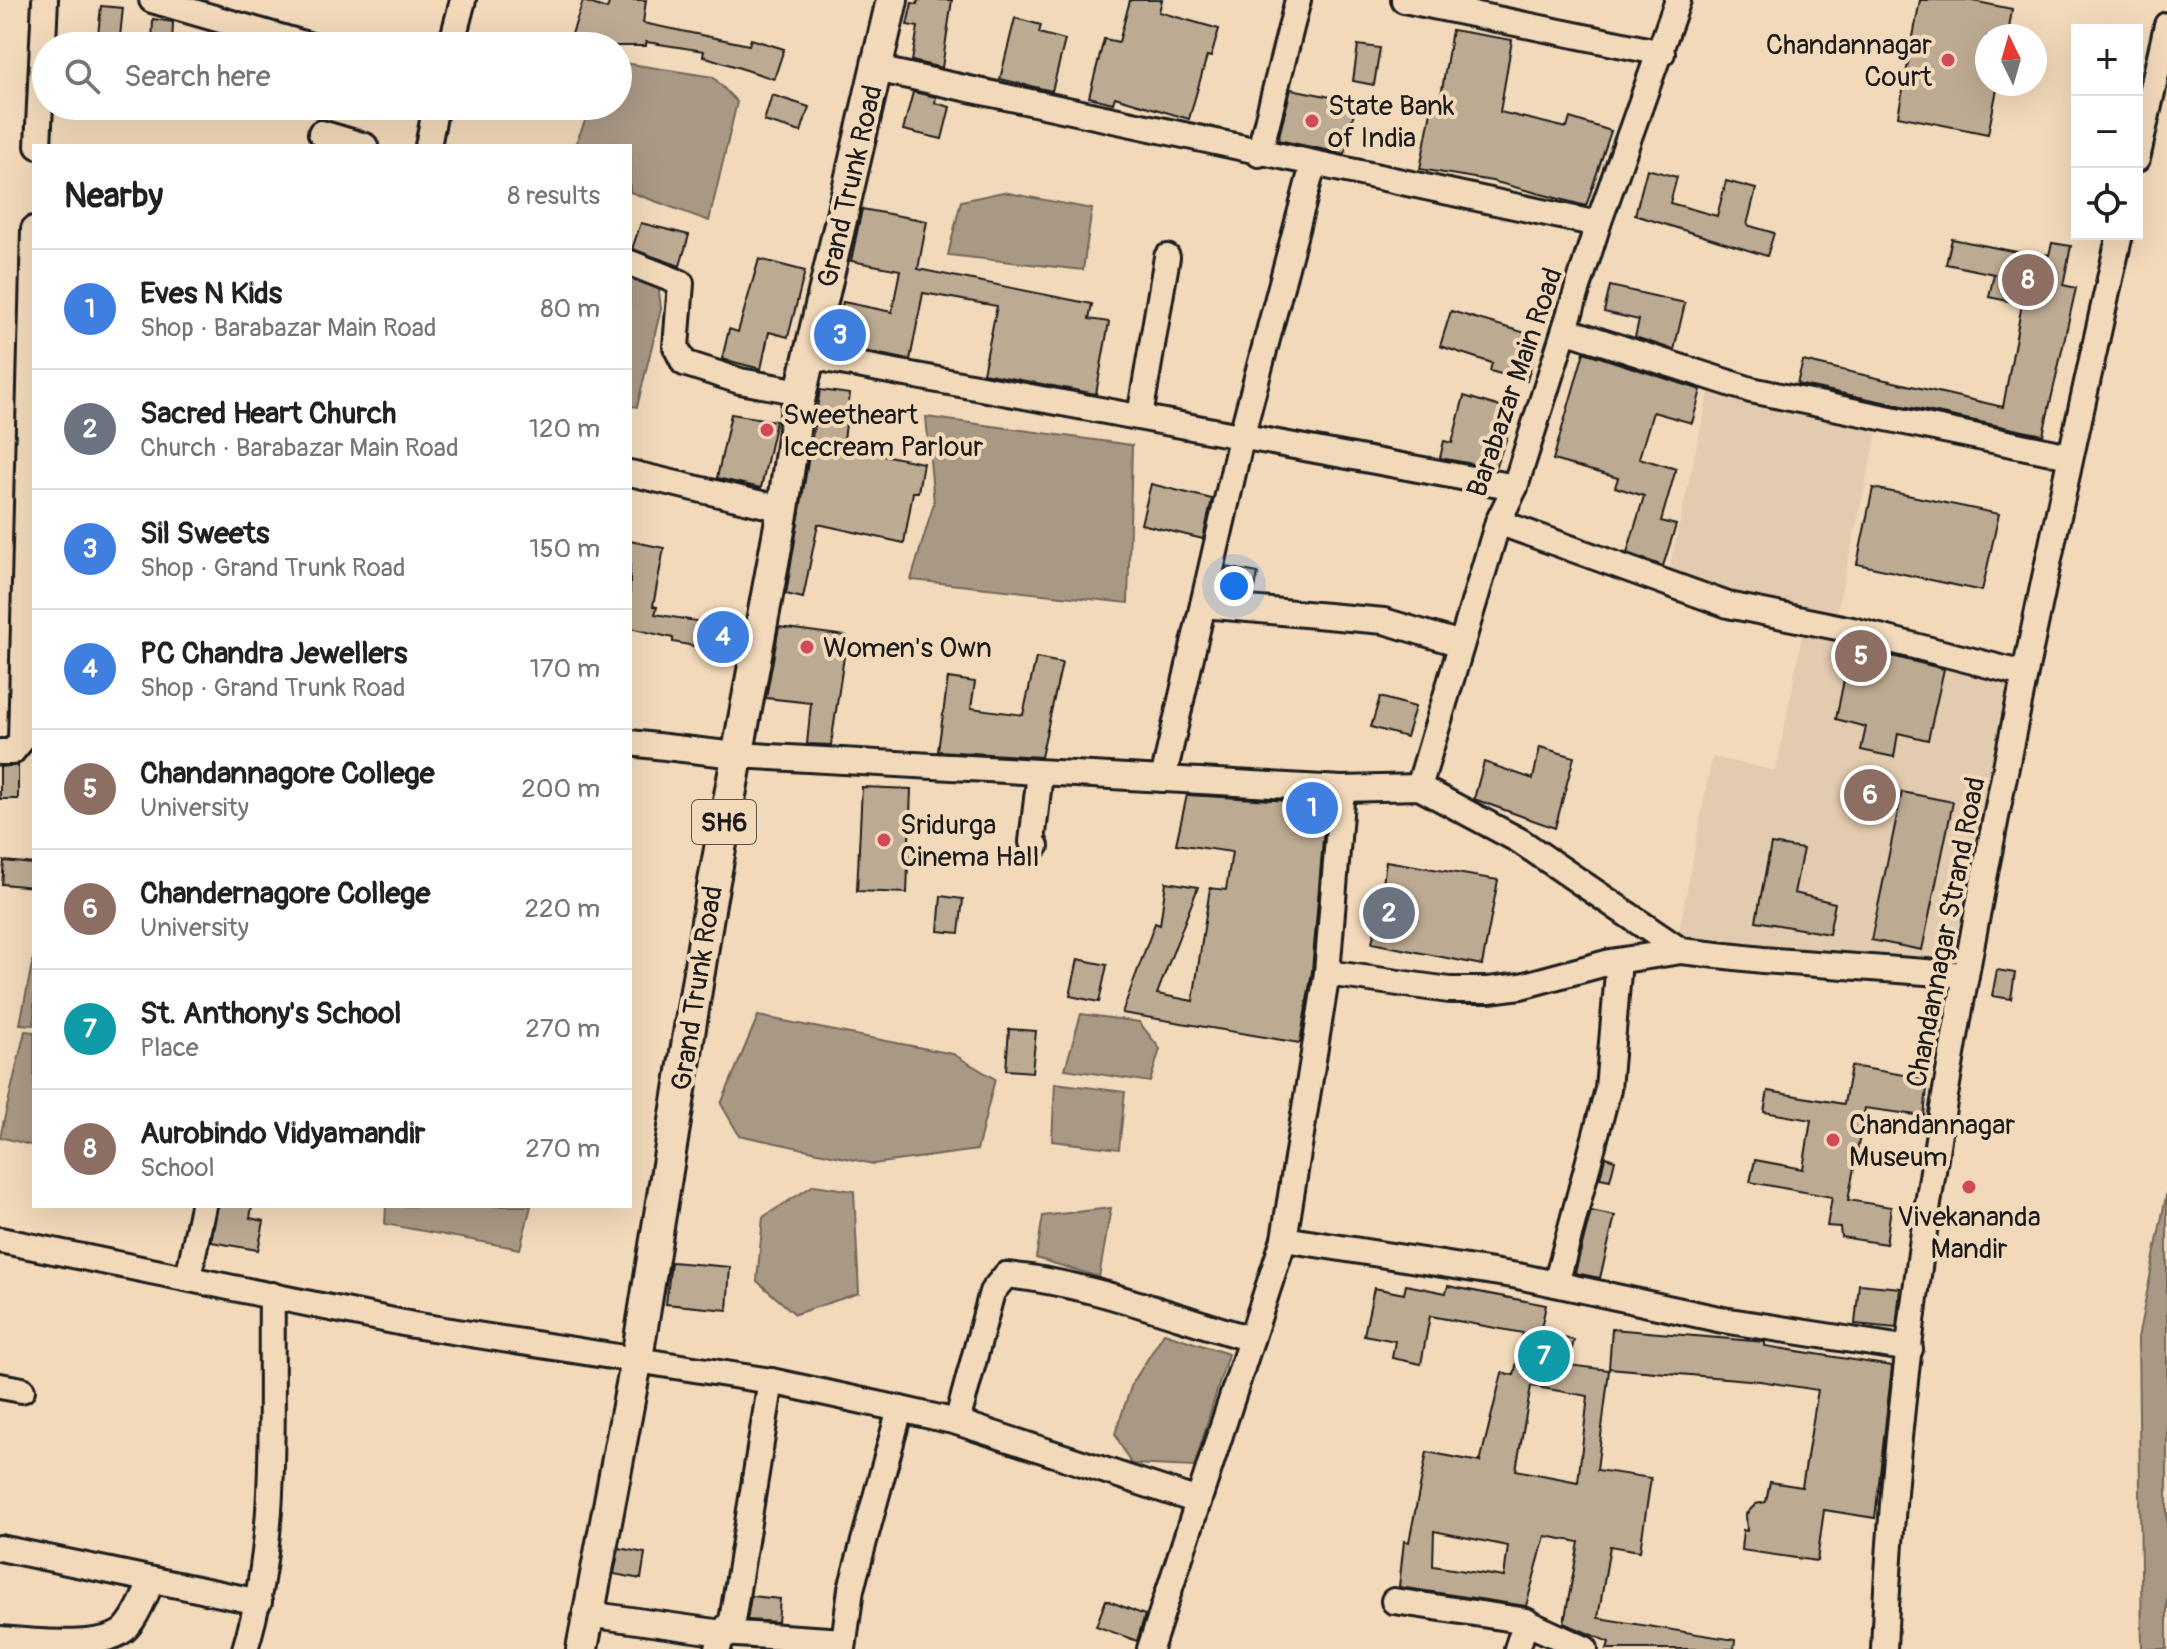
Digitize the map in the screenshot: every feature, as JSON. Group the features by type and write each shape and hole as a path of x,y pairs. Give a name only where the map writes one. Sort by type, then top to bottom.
{"main road":[{"name":"Grand Trunk Road","path":"582,1649 637,1358 736,755 783,509 801,392 892,0"}],"street":[{"path":"43,32 45,0"},
{"path":"152,0 263,32"},
{"path":"455,32 463,0"},
{"path":"1259,154 1298,0"},
{"path":"1404,0 1662,53"},
{"name":"Barabazar Main Road","path":"1419,787 1498,522 1515,487 1598,224 1662,53 1678,0"},
{"path":"2143,132 2167,25"},
{"path":"876,69 1259,154 1598,224"},
{"path":"38,144 39,120"},
{"path":"428,144 433,120"},
{"path":"321,133 358,144"},
{"path":"1163,779 1242,434 1313,165"},
{"name":"Chandannagar Strand Road","path":"1884,1649 1887,1585 1910,1349 1930,1180 2024,674 2119,240"},
{"path":"1140,416 1167,257"},
{"path":"632,264 681,283 676,347 684,363 740,381 801,392"},
{"path":"1565,330 1751,390 2070,456"},
{"path":"809,356 1515,487"},
{"path":"0,752 12,752 21,741 28,681 32,380"},
{"path":"632,473 783,509"},
{"path":"1498,522 1728,605 1852,630 2024,674"},
{"path":"1203,605 1384,621 1461,644"},
{"path":"632,743 736,755 1040,773 1342,789 1419,787 1520,841 1681,951"},
{"path":"1036,846 1033,829 1040,773"},
{"path":"1150,1649 1284,1239 1327,973 1342,789"},
{"path":"1327,973 1449,990 1489,990 1521,986 1619,961 1681,951 1966,975"},
{"path":"1556,1284 1608,1089 1619,961"},
{"path":"188,1278 203,1208"},
{"path":"1284,1239 1556,1284 1723,1320 1910,1349"},
{"path":"0,1240 413,1325 771,1381 900,1409 957,1422 1198,1501"},
{"path":"957,1422 992,1292 1006,1275 1036,1278 1080,1289 1251,1339"},
{"path":"245,1649 259,1602 267,1530 272,1295"},
{"path":"720,1641 732,1621 771,1381"},
{"path":"588,1614 720,1641 844,1645 851,1589 900,1409"},
{"path":"0,1548 259,1602"},
{"path":"0,1639 46,1643 110,1639 130,1625 153,1580"},
{"path":"1394,1601 1526,1621 1585,1649"},
{"path":"1517,1649 1526,1621"}],"shaded area":[{"path":"632,64 713,77 737,102 709,221 632,193 632,144 576,144 585,120 632,120"},
{"path":"1003,192 1092,209 1083,270 948,255 961,201"},
{"path":"632,279 658,283 661,309 637,407 632,406"},
{"path":"1711,383 1879,424 1832,633 2014,678 1959,969 1687,945 1678,937 1712,757 1776,771 1804,627 1667,579"},
{"path":"926,417 1132,445 1128,603 911,580 934,503"},
{"path":"32,964 32,1025 20,1024"},
{"path":"1081,1014 1139,1022 1160,1049 1150,1082 1065,1069"},
{"path":"758,1016 953,1054 995,1079 977,1150 873,1164 739,1135 721,1104"},
{"path":"25,1031 32,1032 32,1145 0,1137"},
{"path":"1055,1083 1125,1092 1119,1149 1052,1141"},
{"path":"814,1185 854,1191 859,1293 795,1314 757,1281 763,1217"},
{"path":"2167,1191 2167,1649 2142,1649 2138,1338"},
{"path":"386,1208 530,1208 520,1249 385,1224"},
{"path":"1111,1208 1099,1277 1036,1258 1043,1216"},
{"path":"1164,1333 1228,1354 1194,1467 1131,1464 1115,1434 1132,1384"}],"building":[{"path":"610,0 646,0 643,23 749,45 751,39 784,49 774,79 703,56 704,51 646,42 646,46 632,46 632,32 573,32 583,1 607,9"},
{"path":"918,0 952,0 942,68 912,61 918,27 907,25 912,3 917,4"},
{"path":"1130,0 1162,0 1159,12 1219,29 1211,57 1207,56 1189,119 1115,97 1113,103 1089,97 1104,39 1119,42"},
{"name":"Chandannagar Court","path":"1920,0 1968,0 2012,9 2010,24 1975,24 1975,96 1996,96 1988,134 1898,116"},
{"path":"101,6 123,8 120,32 98,32"},
{"path":"1015,18 1041,25 1039,33 1065,40 1052,91 1000,79"},
{"path":"153,19 173,22 173,32 153,32"},
{"path":"1452,30 1512,40 1500,112 1567,128 1570,118 1611,131 1586,206 1492,181 1420,169 1432,106 1439,108"},
{"path":"1358,45 1380,48 1374,85 1353,81"},
{"name":"State Bank of India","path":"1291,89 1356,102 1345,154 1278,140"},
{"path":"913,92 936,97 935,103 950,107 942,139 903,130"},
{"path":"772,95 809,107 801,132 764,121"},
{"path":"1647,169 1677,177 1670,203 1717,216 1726,181 1756,189 1747,225 1774,233 1767,256 1635,215"},
{"path":"862,209 927,221 918,269 1092,304 1089,319 1109,322 1096,394 983,373 997,306 923,293 910,360 833,345 843,302 892,312 900,270 851,261"},
{"path":"641,223 689,235 680,266 632,249"},
{"path":"1952,239 2032,255 2033,252 2049,255 2052,243 2071,246 2063,285 2076,288 2043,435 1797,384 1803,361 2003,407 2022,304 1989,297 1994,274 1946,264"},
{"path":"759,259 805,271 788,337 769,332 761,369 722,359 729,329 738,332"},
{"path":"1610,286 1685,303 1674,350 1635,337 1639,320 1604,312"},
{"path":"1451,311 1539,337 1527,381 1490,371 1492,363 1440,346"},
{"path":"1584,352 1701,390 1692,423 1653,412 1639,458 1676,469 1661,521 1676,525 1663,566 1627,553 1644,496 1615,487 1618,478 1553,460"},
{"path":"820,390 850,394 843,447 923,463 918,492 913,492 904,543 818,524 803,598 786,594"},
{"path":"1464,396 1517,412 1495,468 1440,458 1444,441 1452,443"},
{"path":"731,414 776,421 761,488 717,478"},
{"path":"1151,484 1212,499 1203,539 1141,524"},
{"path":"1873,488 1999,514 1982,591 1857,564"},
{"path":"632,541 664,548 653,606 657,607 655,614 730,627 726,652 673,642 673,638 632,628"},
{"path":"1227,567 1258,573 1254,594 1221,592"},
{"path":"779,627 847,636 831,745 807,744 811,703 766,698"},
{"path":"1851,646 1944,669 1928,740 1898,733 1894,757 1861,750 1866,727 1836,719"},
{"path":"1036,658 1062,663 1041,757 938,751 948,678 975,682 971,708 1023,715"},
{"path":"1380,697 1415,707 1406,737 1371,727"},
{"path":"1540,747 1574,757 1555,828 1474,799 1484,762 1533,779"},
{"path":"18,765 18,799 0,799 0,767"},
{"name":"Sridurga Cinema Hall","path":"862,787 911,789 907,893 857,891"},
{"path":"1902,792 1953,802 1922,950 1871,940"},
{"path":"1187,795 1326,803 1312,971 1300,1043 1122,1013 1155,923 1160,925 1166,882 1198,887 1157,994 1193,1001 1210,888 1226,890 1232,852 1176,844"},
{"path":"1771,844 1803,849 1794,893 1835,903 1829,934 1756,921"},
{"path":"4,861 32,864 32,887 2,884"},
{"path":"1386,861 1498,880 1482,965 1372,943 1378,915 1376,899 1382,892"},
{"path":"941,896 963,899 959,933 938,931"},
{"path":"1078,959 1107,965 1099,1002 1070,996"},
{"path":"1997,970 2015,973 2011,999 1992,996"},
{"path":"1009,1029 1036,1031 1032,1072 1006,1070"},
{"name":"Chandannagar Museum","path":"1851,1066 1928,1079 1924,1116 1865,1108 1848,1200 1891,1207 1886,1244 1841,1237 1840,1227 1827,1226 1832,1197 1750,1182 1755,1160 1803,1169 1811,1120 1764,1112 1768,1091 1844,1104"},
{"path":"1605,1157 1615,1160 1610,1180 1600,1178"},
{"path":"218,1208 252,1208 250,1218 264,1221 258,1250 211,1242"},
{"path":"1591,1211 1615,1216 1600,1278 1575,1273"},
{"path":"671,1262 730,1267 727,1310 666,1304"},
{"path":"1859,1284 1900,1288 1896,1328 1855,1324"},
{"path":"1406,1285 1446,1293 1448,1286 1546,1305 1540,1333 1574,1340 1568,1365 1609,1370 1597,1470 1651,1478 1640,1551 1610,1546 1598,1618 1735,1640 1734,1649 1607,1649 1609,1642 1564,1623 1579,1542 1545,1536 1526,1606 1399,1587 1404,1541 1409,1542 1427,1452 1480,1462 1502,1373 1514,1375 1523,1333 1430,1316 1421,1364 1392,1358 1395,1341 1364,1335 1374,1288 1404,1294","holes":["1531,1386 1588,1396 1578,1482 1516,1470","1434,1531 1508,1546 1504,1577 1433,1566"]},
{"path":"1612,1329 1765,1342 1765,1346 1892,1366 1875,1518 1824,1510 1817,1561 1741,1550 1743,1530 1747,1531 1746,1514 1756,1504 1766,1502 1770,1482 1802,1487 1818,1390 1760,1381 1609,1368"},
{"path":"619,1548 645,1553 641,1579 614,1574"},
{"path":"751,1596 780,1599 778,1622 747,1620"},
{"path":"1106,1600 1145,1615 1137,1641 1096,1626"}],"place":[{"name":"Chandannagar Court","path":"1948,60"},
{"name":"State Bank of India","path":"1312,121"},
{"name":"Aurobindo Vidyamandir","path":"2028,280"},
{"name":"Sil Sweets","path":"840,335"},
{"name":"Sweetheart Icecream Parlour","path":"767,430"},
{"name":"PC Chandra Jewellers","path":"723,637"},
{"name":"Women's Own","path":"807,647"},
{"name":"Chandannagore College","path":"1861,656"},
{"name":"Chandernagore College","path":"1870,795"},
{"name":"Eves N Kids","path":"1312,808"},
{"name":"Sridurga Cinema Hall","path":"884,840"},
{"name":"Sacred Heart Church","path":"1389,913"},
{"name":"Chandannagar Museum","path":"1833,1140"},
{"name":"Vivekananda Mandir","path":"1969,1187"},
{"name":"St. Anthony's School","path":"1544,1356"}]}
